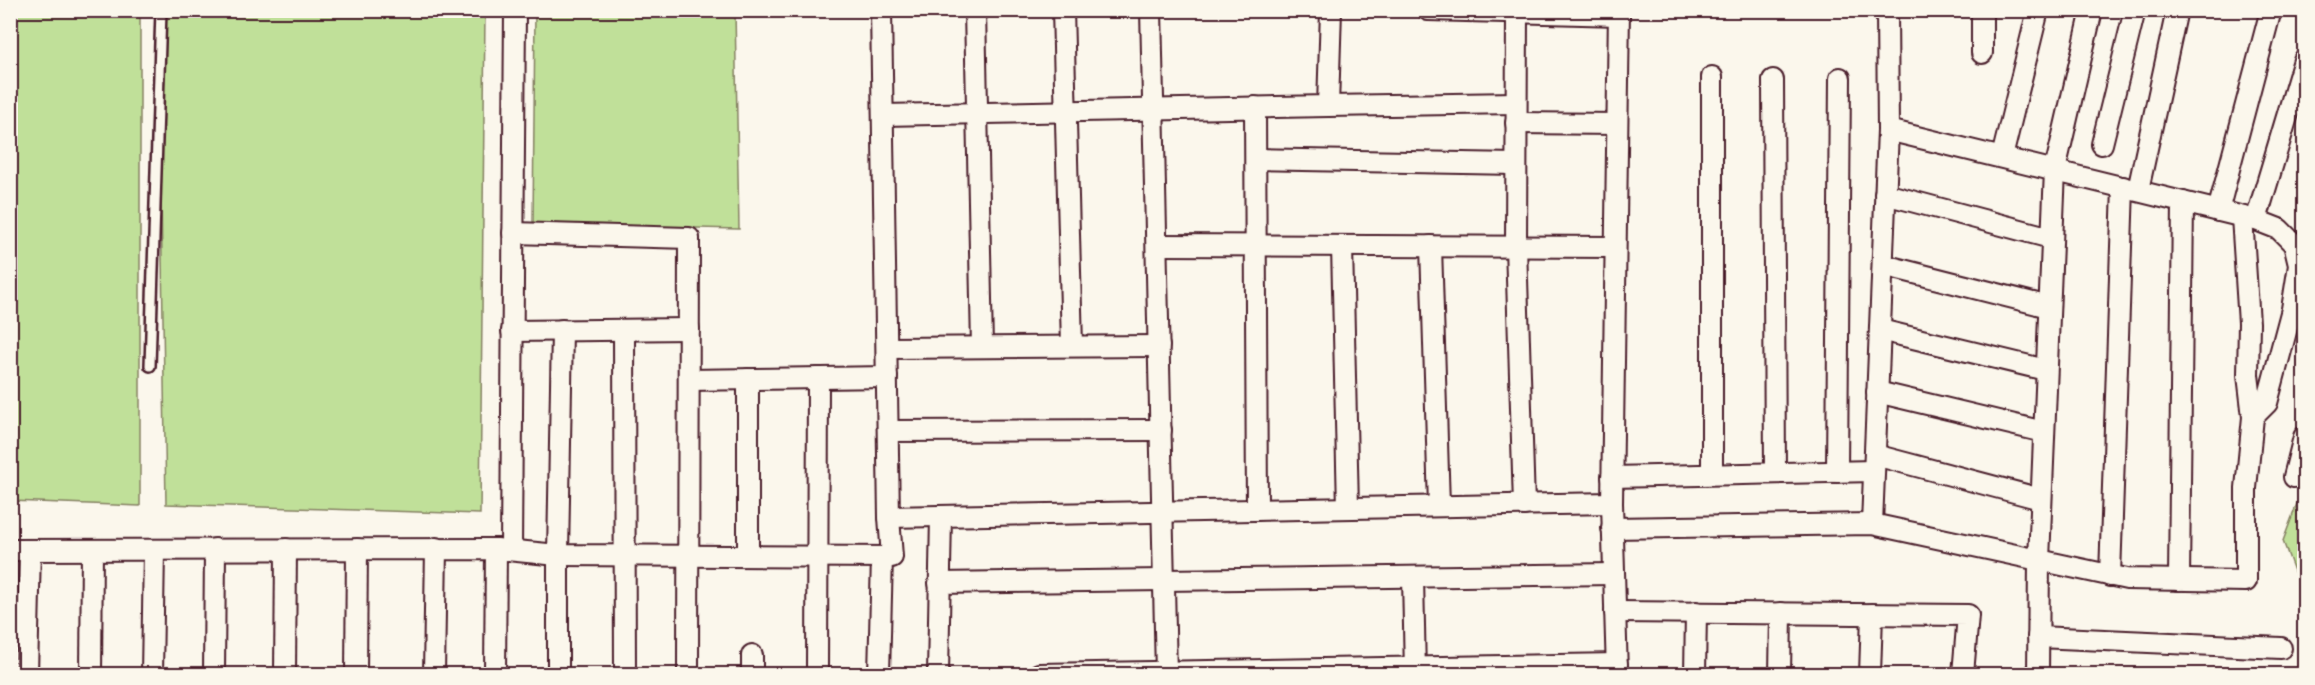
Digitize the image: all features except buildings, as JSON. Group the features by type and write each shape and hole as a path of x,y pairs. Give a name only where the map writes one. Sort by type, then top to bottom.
{"street":[{"path":"495,675 504,549 512,331 514,10"},
{"path":"27,675 20,550 436,548 504,549 558,555 892,557 881,10"},
{"path":"975,10 982,347"},
{"path":"1063,10 1072,346"},
{"path":"1151,10 1166,673"},
{"path":"1328,106 1332,10"},
{"path":"1039,675 1617,669 1612,477 1619,13 1428,10"},
{"path":"1872,524 1888,129 1887,10"},
{"path":"1982,10 1982,53"},
{"path":"2002,157 2038,10"},
{"path":"2038,675 2041,499 2055,170 2092,10"},
{"path":"2102,144 2135,10"},
{"path":"2110,576 2130,189 2176,10"},
{"path":"2218,211 2271,10"},
{"path":"1517,12 1516,246 1524,505"},
{"path":"1612,528 1872,524 2127,579 2246,581 2246,488 2253,417 2248,375 2249,218 2304,60"},
{"path":"1712,77 1713,474"},
{"path":"1837,472 1840,78"},
{"path":"1773,80 1776,473"},
{"path":"883,115 1516,103"},
{"path":"1255,107 1257,510"},
{"path":"1516,123 1617,124"},
{"path":"1888,129 2249,218 2279,229 2294,244 2299,265 2292,309 2270,394 2267,403 2253,417"},
{"path":"1256,159 1516,164"},
{"path":"1885,194 2051,237"},
{"path":"2179,580 2183,202"},
{"path":"513,233 689,238 688,675"},
{"path":"1157,245 1615,247"},
{"path":"1342,246 1348,508"},
{"path":"1431,246 1439,507"},
{"path":"1882,265 2049,306"},
{"path":"512,331 689,329"},
{"path":"558,675 562,330"},
{"path":"624,330 625,675"},
{"path":"1880,330 2046,370"},
{"path":"887,348 1159,346"},
{"path":"689,380 887,377"},
{"path":"817,675 818,378"},
{"path":"748,379 748,556"},
{"path":"1877,392 2044,432"},
{"path":"888,431 1161,430"},
{"path":"2294,477 2304,437"},
{"path":"1612,477 1837,472 1875,463 2041,499"},
{"path":"890,517 1612,503"},
{"path":"938,675 940,516"},
{"path":"434,675 436,548"},
{"path":"214,675 215,549"},
{"path":"285,675 286,549"},
{"path":"356,675 357,549"},
{"path":"91,675 92,550"},
{"path":"152,675 154,550"},
{"path":"879,675 882,557"},
{"path":"939,583 1614,574"},
{"path":"1413,577 1415,671"},
{"path":"1615,612 1968,615 1964,675"},
{"path":"1695,675 1696,612"},
{"path":"1780,675 1781,613"},
{"path":"1870,675 1872,614"},
{"path":"2038,637 2281,648"}],"lane":[{"path":"150,366 161,10"}],"green space":[{"path":"11,10 140,11 140,506 11,501"},
{"path":"158,11 485,11 480,514 166,504"},
{"path":"535,11 735,11 739,229 533,224"},
{"path":"2301,493 2304,494 2304,598 2283,541"}]}
